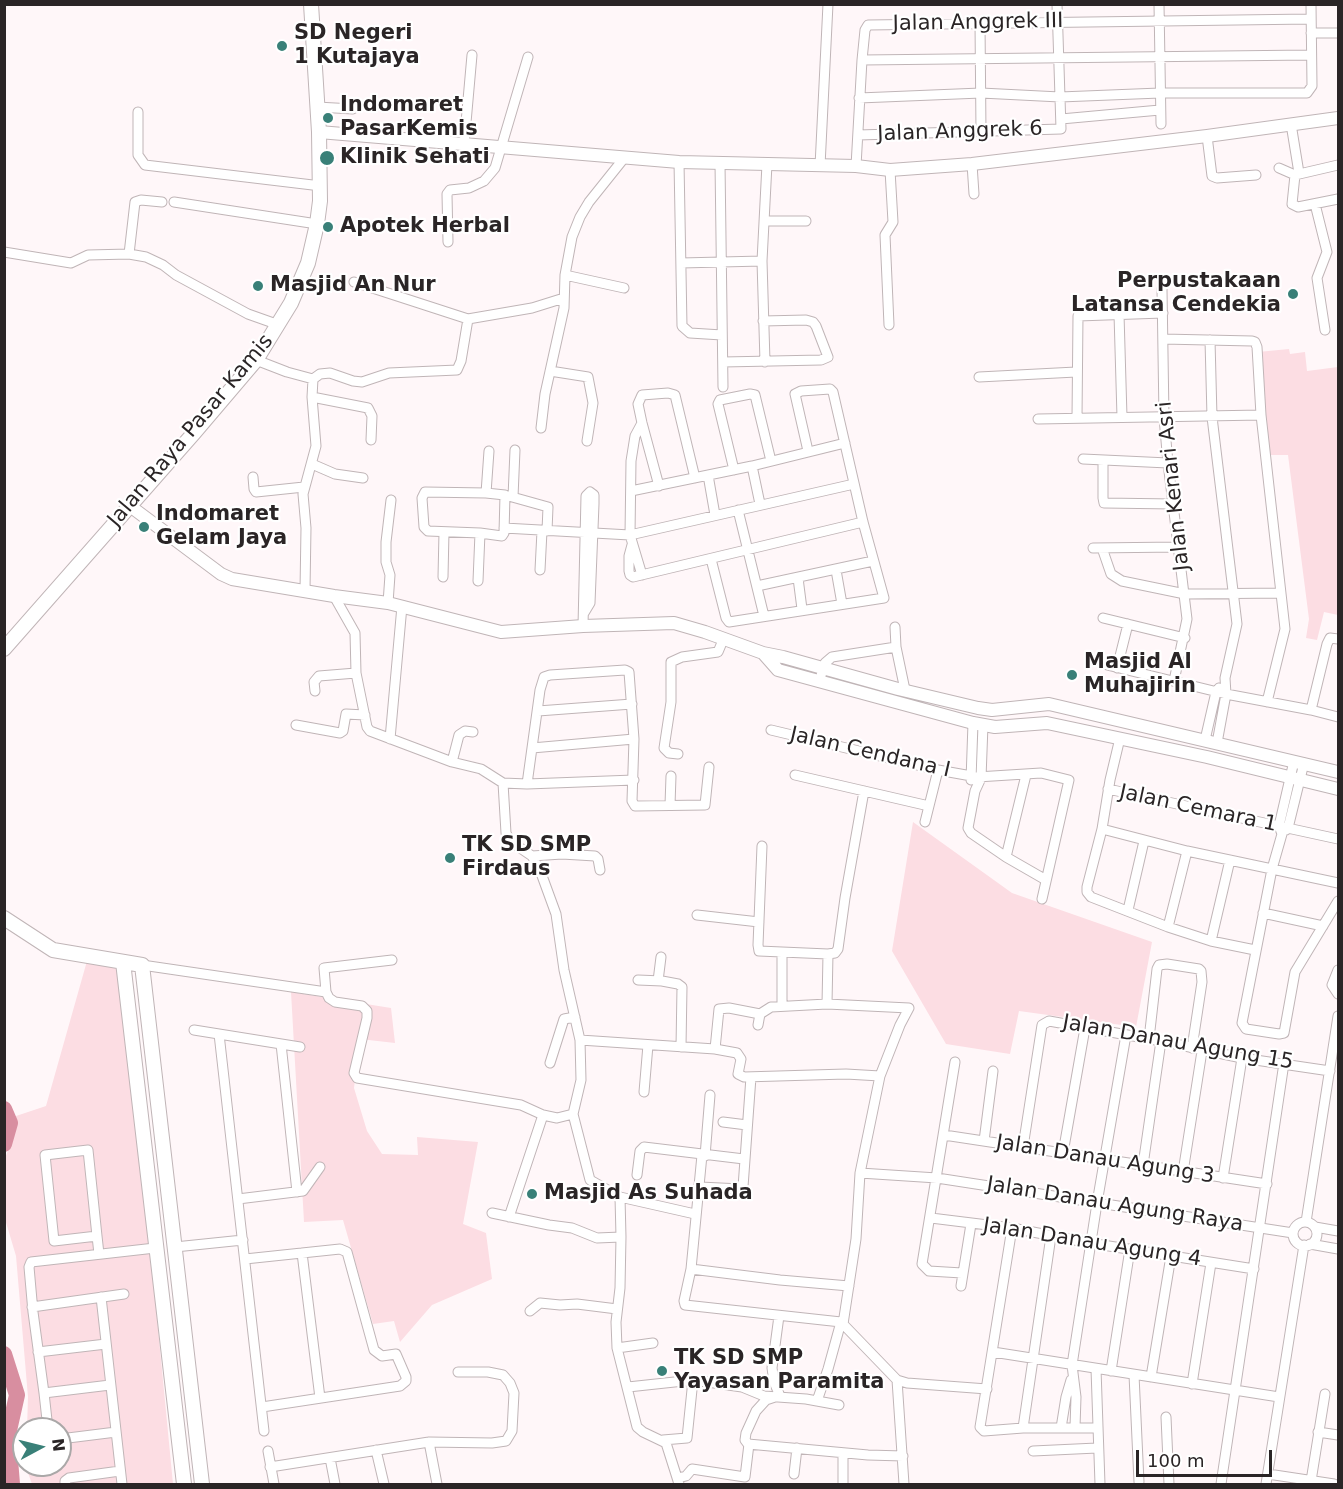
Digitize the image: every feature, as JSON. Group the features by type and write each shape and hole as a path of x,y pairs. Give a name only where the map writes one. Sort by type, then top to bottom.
{"main road":[{"name":"Jalan Raya Pasar Kamis","path":"4,649 256,360 279,325 302,280 317,224 321,186 311,4"},
{"path":"4,918 53,950 142,965 202,1485"},
{"path":"123,962 182,1484"},
{"path":"154,1230 172,1229"}],"street":[{"path":"820,166 828,4"},
{"path":"1057,4 1061,124"},
{"path":"1159,4 1161,124"},
{"path":"859,98 981,93 1060,97 1160,93 1307,93 1312,86 1311,4"},
{"name":"Jalan Anggrek III","path":"862,60 865,30 868,25 1310,19"},
{"path":"980,23 981,132"},
{"path":"1311,33 1338,33"},
{"path":"464,145 472,55"},
{"path":"856,166 862,60 1310,55"},
{"path":"448,242 448,193 450,190 470,188 484,181 495,168 528,57"},
{"path":"317,107 353,109"},
{"name":"Jalan Anggrek 6","path":"858,135 981,132 1061,124 1160,110"},
{"path":"138,112 138,155 145,165 321,186"},
{"path":"319,132 679,162 856,166 890,170 972,164 1338,118"},
{"path":"1292,124 1297,174 1293,205 1316,204 1338,199"},
{"path":"1208,136 1212,176 1217,178 1256,175"},
{"path":"541,428 562,316 565,275 573,237 580,217 625,157"},
{"path":"679,162 682,327 690,333 722,335"},
{"path":"720,164 723,387"},
{"path":"765,362 762,261 767,164"},
{"path":"972,164 974,194"},
{"path":"1279,168 1297,174 1338,165"},
{"path":"888,325 885,235 893,222 890,170"},
{"path":"129,254 135,202 141,200 162,202"},
{"path":"174,202 317,224"},
{"path":"1316,204 1327,252 1317,278 1325,330"},
{"path":"764,221 806,221"},
{"path":"4,252 71,263 88,255 129,254 153,260 248,314 279,325"},
{"path":"681,263 762,261"},
{"path":"565,275 624,288"},
{"path":"354,282 468,319 532,308 564,298"},
{"name":"Jalan Kenari Asri","path":"1162,289 1164,418 1187,619 1185,638 1174,681"},
{"path":"1077,418 1078,316 1162,313"},
{"path":"1119,314 1122,417"},
{"path":"313,379 320,374 330,373 362,382 389,373 457,370 461,361 468,319"},
{"path":"723,362 827,358 813,322 806,320 764,321"},
{"path":"1163,339 1255,342 1258,352 1261,415 1285,629 1268,702"},
{"path":"1207,757 1226,694 1225,678 1236,624 1212,417 1210,340"},
{"path":"256,360 313,379"},
{"path":"550,371 588,377 593,403 587,441"},
{"path":"979,377 1076,372"},
{"path":"305,590 306,528 303,494 312,464 316,439 312,397 313,379"},
{"path":"711,559 727,621 884,598 863,522 832,390 825,388 799,391 795,396 808,452"},
{"path":"659,486 642,423 638,404 640,396 668,393 675,395 696,478"},
{"path":"734,470 718,404 720,400 752,393 754,395 771,461"},
{"path":"312,397 368,408 372,416 371,440"},
{"path":"1038,419 1261,415"},
{"path":"642,423 634,436 631,491 631,540 642,575 863,522"},
{"path":"631,491 752,466 845,443"},
{"path":"515,450 509,496 504,528 504,533 501,536 428,531 424,527 423,494 429,491 509,496 548,507 540,570"},
{"path":"486,493 489,451"},
{"path":"1083,459 1168,463"},
{"path":"1103,461 1102,498 1104,502 1174,504"},
{"path":"312,464 335,474 363,478"},
{"path":"752,466 760,504"},
{"path":"708,475 715,515"},
{"path":"253,477 256,492 304,487"},
{"path":"504,528 589,533 631,540 715,515 854,484"},
{"path":"388,603 390,575 386,567 386,542 391,500"},
{"path":"130,506 224,576 334,596 388,603 501,632 584,620 675,623 763,653 985,710 1049,704 1338,772"},
{"path":"738,510 764,616"},
{"path":"443,577 444,532"},
{"path":"478,581 480,533"},
{"path":"584,620 583,602 589,533"},
{"path":"1178,548 1098,548 1111,574 1122,581 1185,594 1281,593"},
{"path":"757,586 873,561"},
{"path":"836,570 842,604"},
{"path":"798,578 802,609"},
{"path":"334,596 355,633 356,673 364,715 370,731 452,762 486,771 503,783 634,780"},
{"path":"390,739 402,606"},
{"path":"1103,618 1185,638"},
{"path":"1117,668 1128,624"},
{"path":"894,627 902,689 896,703"},
{"path":"1311,710 1327,644 1330,638 1338,639"},
{"path":"678,754 666,752 664,748 671,702 671,662 682,657 718,652 723,640"},
{"path":"819,682 826,661 832,657 896,647"},
{"path":"763,653 778,670 978,724 995,727 1047,723 1296,777 1338,789"},
{"path":"1107,666 1216,692 1338,717"},
{"path":"527,784 543,679 550,675 627,671 630,675 634,739 633,801 635,806 702,806 706,804 709,767"},
{"path":"839,687 842,672"},
{"path":"315,691 315,679 319,676 356,673"},
{"path":"1211,741 1216,692 1225,678"},
{"path":"538,711 632,704"},
{"path":"1047,723 1049,704"},
{"path":"296,724 340,733 343,730 346,714 364,715"},
{"path":"975,791 970,776 978,724"},
{"path":"978,724 981,778 975,791 968,828 971,833 1006,857 1046,880 1042,899"},
{"name":"Jalan Cendana I","path":"771,730 981,778 1046,773 1069,780 1046,880"},
{"path":"452,762 459,735 465,731 473,732"},
{"path":"1120,738 1087,892 1091,897 1168,927 1211,941 1255,950"},
{"path":"532,748 634,739"},
{"path":"1299,762 1272,868 1255,950 1242,1023 1246,1029 1281,1034 1285,1030 1291,984 1295,972 1338,901"},
{"path":"925,822 938,770"},
{"path":"795,775 929,806"},
{"path":"1006,857 1026,775"},
{"path":"670,776 670,805"},
{"path":"503,783 506,833 510,841 531,856 542,873 556,914 564,970 580,1040 580,1080 573,1114 590,1180 620,1197 695,1214"},
{"name":"Jalan Cemara 1","path":"1108,789 1283,829 1338,839"},
{"path":"762,846 759,951 835,953 838,949 864,791"},
{"path":"1102,829 1144,841 1338,884"},
{"path":"1128,910 1144,841"},
{"path":"1168,927 1187,851"},
{"path":"531,856 562,854 595,856 598,859 600,870"},
{"path":"1211,941 1230,860"},
{"path":"1263,913 1323,926"},
{"path":"697,915 759,922"},
{"path":"782,953 782,1006"},
{"path":"827,1004 828,954"},
{"path":"658,981 661,957"},
{"path":"392,960 324,968 326,992 329,998 335,1002 362,1006 367,1011 354,1073 357,1078 520,1105 543,1115 558,1118 573,1114"},
{"path":"142,965 326,992"},
{"path":"1149,1038 1159,965 1199,969 1202,982 1192,1048"},
{"path":"1338,970 1332,985 1338,994"},
{"path":"638,980 678,984 682,988 681,1047"},
{"path":"715,1049 719,1009 729,1008 760,1014 771,1007 827,1004 909,1008 879,1076 860,1173 856,1239 842,1323 817,1401"},
{"path":"758,1024 760,1014"},
{"path":"1306,1222 1336,1043 1338,1016"},
{"path":"550,1063 564,1019 575,1017"},
{"name":"Jalan Danau Agung 15","path":"1023,1147 1042,1025 1052,1020 1085,1028 1149,1038 1202,1051 1330,1071"},
{"path":"1063,1153 1085,1028"},
{"path":"194,1030 300,1047"},
{"path":"219,1034 264,1431"},
{"path":"1075,1427 1076,1397 1072,1365 1096,1203 1126,1035"},
{"path":"580,1040 715,1049 739,1054 741,1059 738,1074 742,1077 846,1074 879,1076"},
{"path":"1143,1165 1161,1041"},
{"path":"281,1044 297,1192"},
{"path":"644,1092 648,1045"},
{"path":"1184,1172 1202,1051"},
{"path":"1223,1178 1242,1058"},
{"path":"955,1062 923,1260 924,1268 929,1271 962,1274"},
{"path":"1221,1485 1284,1063"},
{"path":"984,1141 993,1071"},
{"path":"700,1187 741,1189 743,1187 751,1077"},
{"path":"710,1095 685,1305 842,1323 897,1380 907,1383 987,1389"},
{"path":"509,1217 543,1115"},
{"path":"723,1122 747,1125"},
{"name":"Jalan Danau Agung 3","path":"944,1135 1267,1184"},
{"path":"638,1175 640,1151 644,1147 744,1160"},
{"path":"97,1236 54,1240 45,1155 88,1150 99,1254"},
{"path":"238,1199 303,1191 320,1167"},
{"name":"Jalan Danau Agung Raya","path":"860,1173 937,1178 1293,1233"},
{"path":"620,1197 617,1348 637,1427 663,1440 687,1438 693,1380"},
{"path":"492,1213 572,1228 597,1238 621,1237"},
{"name":"Jalan Danau Agung 4","path":"931,1218 1012,1228 1254,1269"},
{"path":"1338,1231 1315,1227 1306,1222 1298,1224 1293,1233 1296,1241 1307,1245 1338,1249"},
{"path":"961,1286 971,1224"},
{"path":"1266,1485 1279,1397 1307,1245 1316,1237 1315,1227"},
{"path":"1012,1228 980,1427 982,1430 1094,1428"},
{"path":"1023,1428 1051,1236"},
{"path":"175,1247 243,1240"},
{"path":"47,1417 32,1306 29,1267 31,1262 155,1248"},
{"path":"1111,1371 1130,1249"},
{"path":"245,1259 344,1250 348,1254 374,1350 382,1356 394,1353 397,1355 406,1381 400,1386 262,1407"},
{"path":"302,1253 320,1398"},
{"path":"1151,1377 1171,1256"},
{"path":"1192,1384 1211,1263"},
{"path":"691,1269 849,1286"},
{"path":"32,1306 124,1294"},
{"path":"101,1297 122,1485"},
{"path":"530,1311 540,1303 577,1304 617,1309"},
{"path":"779,1316 772,1368 779,1396"},
{"path":"617,1348 653,1343"},
{"path":"38,1352 106,1344"},
{"path":"993,1352 1279,1397"},
{"path":"1096,1369 1100,1485"},
{"path":"270,1467 429,1442 506,1441 511,1434 514,1392 510,1383 503,1375 488,1372 458,1372"},
{"path":"1134,1374 1139,1482"},
{"path":"1061,1428 1072,1378"},
{"path":"628,1387 693,1380 745,1388 764,1396 839,1405"},
{"path":"897,1380 904,1485"},
{"path":"44,1393 110,1385"},
{"path":"1311,1481 1324,1395"},
{"path":"779,1396 766,1400 756,1411 746,1433 745,1440 749,1444 903,1456"},
{"path":"1166,1417 1169,1485"},
{"path":"72,1437 116,1432"},
{"path":"1318,1432 1338,1435"},
{"path":"663,1440 669,1447 678,1481 692,1469 745,1477 749,1444"},
{"path":"429,1442 437,1485"},
{"path":"1033,1451 1097,1448"},
{"path":"795,1474 797,1449"},
{"path":"376,1450 384,1485"},
{"path":"268,1451 274,1485"},
{"path":"843,1453 843,1485"},
{"path":"330,1458 335,1485"},
{"path":"65,1485 65,1481 69,1478 120,1471"},
{"path":"1268,1474 1334,1485"}],"shaded area":[{"path":"1289,349 1290,354 1305,352 1307,371 1338,367 1338,615 1324,612 1317,640 1306,638 1309,619 1288,455 1265,455 1258,352"},
{"path":"913,822 1012,893 1152,942 1136,1027 1019,1011 1010,1054 946,1044 892,951"},
{"path":"87,961 123,966 173,1484 32,1484 30,1477 72,1477 72,1417 27,1417 28,1397 16,1256 5,1219 5,1158 15,1133 13,1117 46,1106"},
{"path":"291,992 391,1008 395,1043 360,1039 354,1088 367,1131 382,1154 418,1155 417,1137 478,1142 463,1224 486,1233 492,1279 432,1305 400,1342 394,1321 373,1324 343,1220 304,1222"}],"waterway":[{"path":"4,1109 10,1123 4,1144"},
{"path":"4,1354 17,1395 8,1435 12,1484"}],"place":[{"name":"SD Negeri 1 Kutajaya","path":"282,46"},
{"name":"Indomaret PasarKemis","path":"328,118"},
{"name":"Klinik Sehati","path":"327,158"},
{"name":"Apotek Herbal","path":"328,227"},
{"name":"Masjid An Nur","path":"258,286"},
{"name":"Perpustakaan Latansa Cendekia","path":"1293,294"},
{"name":"Indomaret Gelam Jaya","path":"144,527"},
{"name":"Masjid Al Muhajirin","path":"1072,675"},
{"name":"TK SD SMP Firdaus","path":"450,858"},
{"name":"Masjid As Suhada","path":"532,1194"},
{"name":"TK SD SMP Yayasan Paramita","path":"662,1371"}]}
